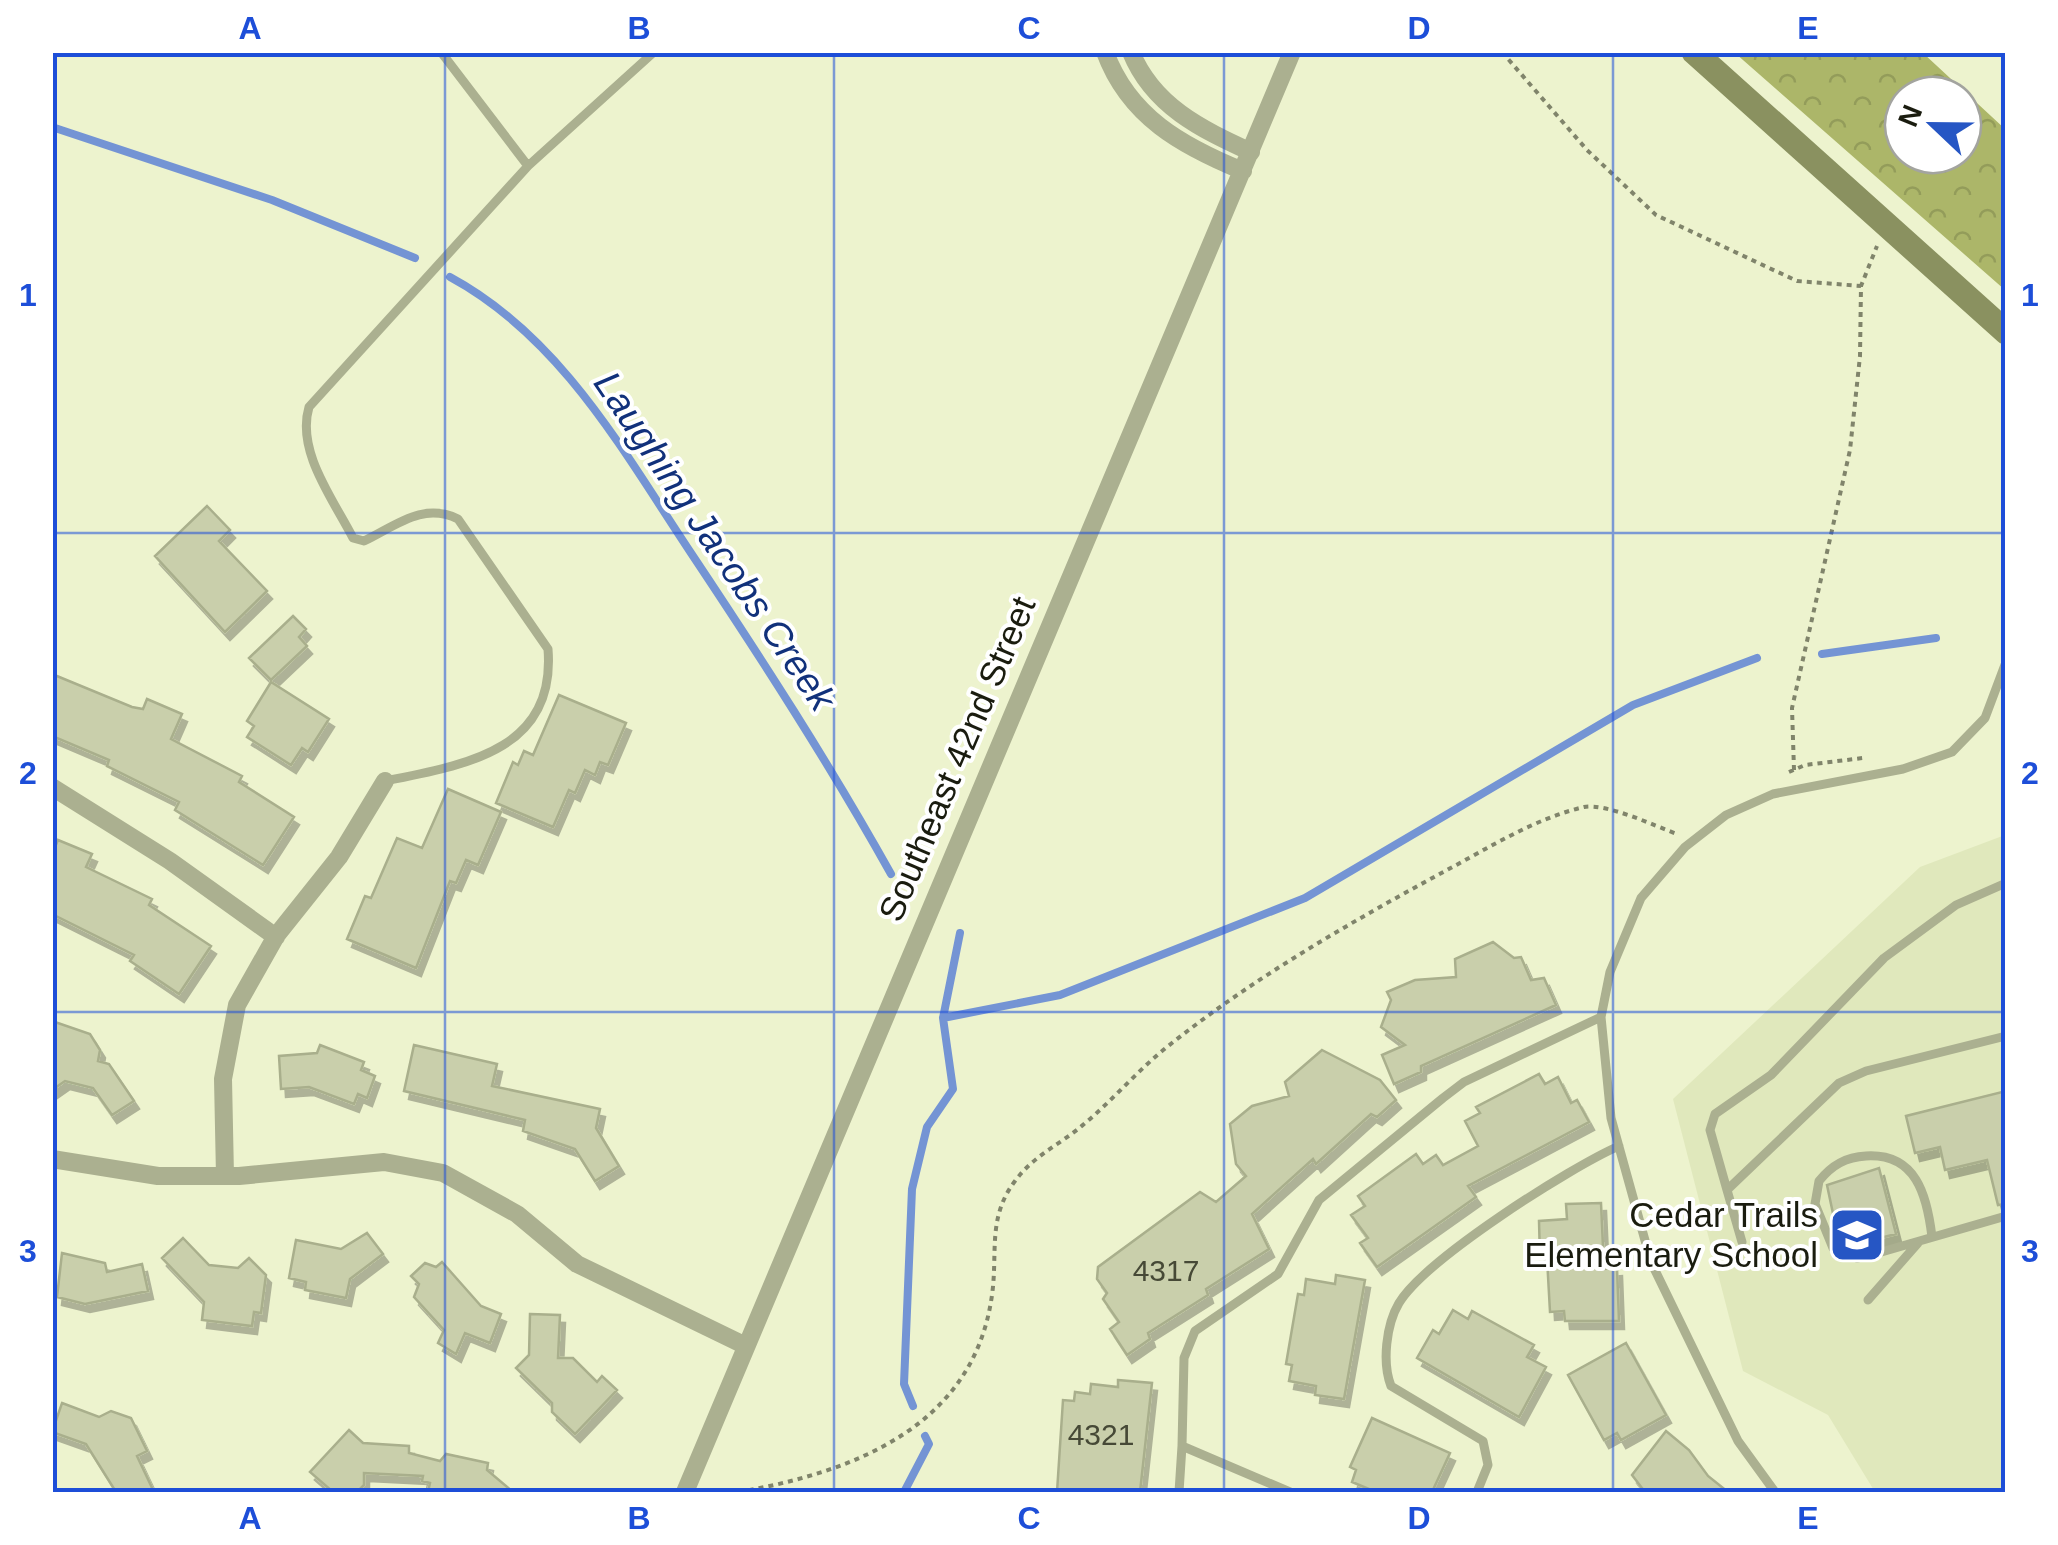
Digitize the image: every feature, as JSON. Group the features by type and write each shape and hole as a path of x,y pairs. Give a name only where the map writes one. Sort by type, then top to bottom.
{"main road":[{"path":"1694,52 2006,332"}],"street":[{"path":"1105,52 1114,78 1152,122 1190,150 1242,171"},
{"path":"1131,52 1151,88 1170,106 1195,126 1250,152"},
{"name":"Southeast 42nd Street","path":"685,1492 1292,52"},
{"path":"225,1176 223,1079 228,1034 237,1005 276,937 338,858 384,782"},
{"path":"52,787 170,861 276,937"},
{"path":"52,1158 158,1176 225,1176 384,1162 443,1174 517,1214 577,1264 744,1345"}],"lane":[{"path":"441,52 528,166"},
{"path":"384,782 438,770 504,746 532,721 549,690 548,649 458,519 438,510 415,514 364,542 353,538 317,469 304,427 309,408 528,166 654,52"},
{"path":"1775,1492 1738,1440 1652,1262 1611,1118 1602,1017 1610,972 1641,898 1685,847 1726,816 1772,794 1807,784 1903,770 1952,752 1985,718 2006,662"},
{"path":"1742,1242 1710,1130 1716,1114 1771,1075 1884,958 1956,905 2006,882"},
{"path":"1180,1492 1188,1342 1206,1322 1278,1274 1290,1260 1301,1228 1319,1200 1464,1082 1602,1017"},
{"path":"1727,1190 1839,1083 1866,1071 2006,1036"},
{"path":"1476,1492 1488,1465 1483,1441 1390,1386 1385,1363 1398,1304 1426,1273 1532,1197 1577,1165 1619,1146"},
{"path":"1932,1237 1929,1210 1913,1171 1901,1160 1889,1156 1845,1159 1819,1181 1816,1204 1833,1248 1843,1254 1871,1255 2006,1216"},
{"path":"1868,1300 1919,1240"},
{"path":"1182,1446 1290,1492"}],"path":[{"path":"1502,52 1587,150 1656,215 1797,281 1861,286"},
{"path":"1794,770 1792,708 1850,450 1860,356 1861,286 1870,254 1890,229"},
{"path":"1778,778 1794,770 1878,756"},
{"path":"738,1492 852,1466 937,1408 973,1362 990,1310 996,1267 992,1232 998,1207 1036,1154 1081,1128 1166,1047 1336,930 1517,833 1588,806 1681,836"}],"shaded area":[{"name":"Cedar Trails Elementary School","path":"2005,835 2005,1492 1875,1492 1828,1415 1743,1371 1673,1099 1920,867"}],"green space":[{"path":"1735,53 1923,53 1947,75 1883,75 1883,175 1983,175 1983,109 2005,129 2005,290"}],"building":[{"path":"207,506 230,530 219,541 267,591 225,632 155,556"},
{"path":"293,616 306,629 299,637 307,646 271,680 249,658"},
{"path":"52,674 132,707 143,709 147,699 182,714 171,739 242,776 239,782 294,817 263,865 175,810 179,802 107,766 109,760 52,736"},
{"path":"271,682 329,719 308,752 302,748 291,765 247,737 254,726 247,721"},
{"path":"559,695 626,723 608,765 600,762 595,775 585,770 575,793 569,790 553,827 496,803 513,762 518,765 524,751 533,755"},
{"path":"448,789 501,812 478,865 466,860 456,883 450,881 416,968 347,939 365,896 371,898 397,838 422,848"},
{"path":"58,840 92,854 86,867 152,899 149,905 211,946 179,994 130,961 134,955 52,914 52,854"},
{"path":"1493,942 1514,958 1521,957 1531,980 1544,978 1556,1005 1421,1066 1421,1072 1394,1084 1382,1055 1405,1045 1381,1027 1391,1000 1387,992 1415,980 1456,977 1455,959"},
{"path":"52,1021 90,1034 100,1050 98,1061 109,1064 134,1101 112,1115 93,1088 65,1081 52,1090"},
{"path":"320,1045 364,1062 361,1070 375,1076 367,1098 358,1094 354,1104 309,1087 281,1089 279,1056 317,1053"},
{"path":"414,1045 497,1064 492,1086 600,1109 596,1128 619,1166 595,1181 575,1149 523,1131 525,1120 404,1091"},
{"path":"1322,1050 1380,1080 1396,1100 1377,1117 1371,1114 1316,1164 1313,1159 1252,1214 1269,1249 1206,1289 1208,1295 1148,1333 1150,1339 1127,1355 1110,1329 1119,1322 1103,1299 1107,1293 1097,1279 1098,1267 1200,1192 1216,1202 1246,1176 1236,1164 1230,1124 1252,1106 1289,1096 1285,1082"},
{"path":"1539,1074 1545,1084 1558,1077 1571,1103 1577,1100 1589,1122 1468,1186 1476,1197 1377,1267 1360,1243 1368,1238 1351,1215 1365,1206 1358,1196 1416,1154 1423,1164 1436,1155 1443,1165 1478,1146 1465,1121 1480,1113 1476,1107"},
{"path":"2006,1091 2006,1204 1998,1205 1987,1160 1945,1170 1940,1147 1915,1153 1906,1116"},
{"path":"1879,1168 1896,1234 1848,1246 1839,1242 1827,1185"},
{"path":"1601,1203 1604,1269 1617,1268 1619,1321 1565,1321 1564,1311 1550,1312 1547,1258 1540,1259 1539,1221 1567,1219 1566,1204"},
{"path":"367,1233 383,1254 350,1279 346,1298 305,1290 306,1282 289,1278 296,1240 341,1249"},
{"path":"183,1238 209,1265 238,1268 249,1258 266,1275 261,1313 254,1312 252,1326 202,1320 204,1302 162,1258"},
{"path":"62,1253 105,1263 107,1272 142,1264 148,1291 85,1304 57,1297"},
{"path":"442,1262 481,1306 501,1314 490,1343 465,1333 456,1354 438,1343 444,1330 414,1297 419,1284 411,1276 425,1263 436,1267"},
{"path":"1336,1275 1365,1280 1344,1399 1315,1395 1316,1386 1289,1381 1292,1365 1286,1364 1298,1294 1304,1295 1306,1279 1335,1284"},
{"path":"1453,1310 1468,1319 1472,1311 1534,1345 1527,1357 1546,1367 1519,1417 1417,1358 1433,1330 1439,1334"},
{"path":"530,1314 560,1315 558,1358 573,1358 597,1382 602,1376 617,1390 575,1434 552,1412 552,1403 516,1368 529,1355"},
{"path":"1626,1343 1666,1415 1621,1440 1617,1433 1604,1440 1568,1375"},
{"path":"1118,1380 1152,1383 1140,1492 1057,1492 1063,1400 1074,1401 1075,1392 1090,1394 1091,1384 1118,1387"},
{"path":"62,1403 99,1417 111,1411 131,1418 147,1451 137,1456 154,1492 116,1492 86,1444 52,1432"},
{"path":"1372,1418 1450,1453 1432,1492 1376,1492 1352,1482 1356,1470 1350,1467"},
{"path":"349,1430 363,1443 409,1446 409,1453 440,1461 446,1454 488,1463 487,1470 513,1492 428,1492 430,1483 422,1481 423,1476 364,1473 364,1485 357,1492 333,1492 310,1472"},
{"path":"1666,1431 1728,1492 1645,1492 1632,1475"}],"waterway":[{"name":"Laughing Jacobs Creek","path":"52,127 272,200 415,258"},
{"name":"Laughing Jacobs Creek","path":"450,277 525,331 587,399 769,671 891,874"},
{"path":"1822,654 1936,638"},
{"path":"943,1018 1060,995 1305,898 1633,705 1757,658"},
{"name":"Laughing Jacobs Creek","path":"913,1406 904,1384 912,1189 927,1127 953,1089 943,1018 960,933"},
{"name":"Laughing Jacobs Creek","path":"904,1492 929,1444 925,1436"}],"place":[{"name":"Cedar Trails Elementary School","path":"1857,1235"}]}
